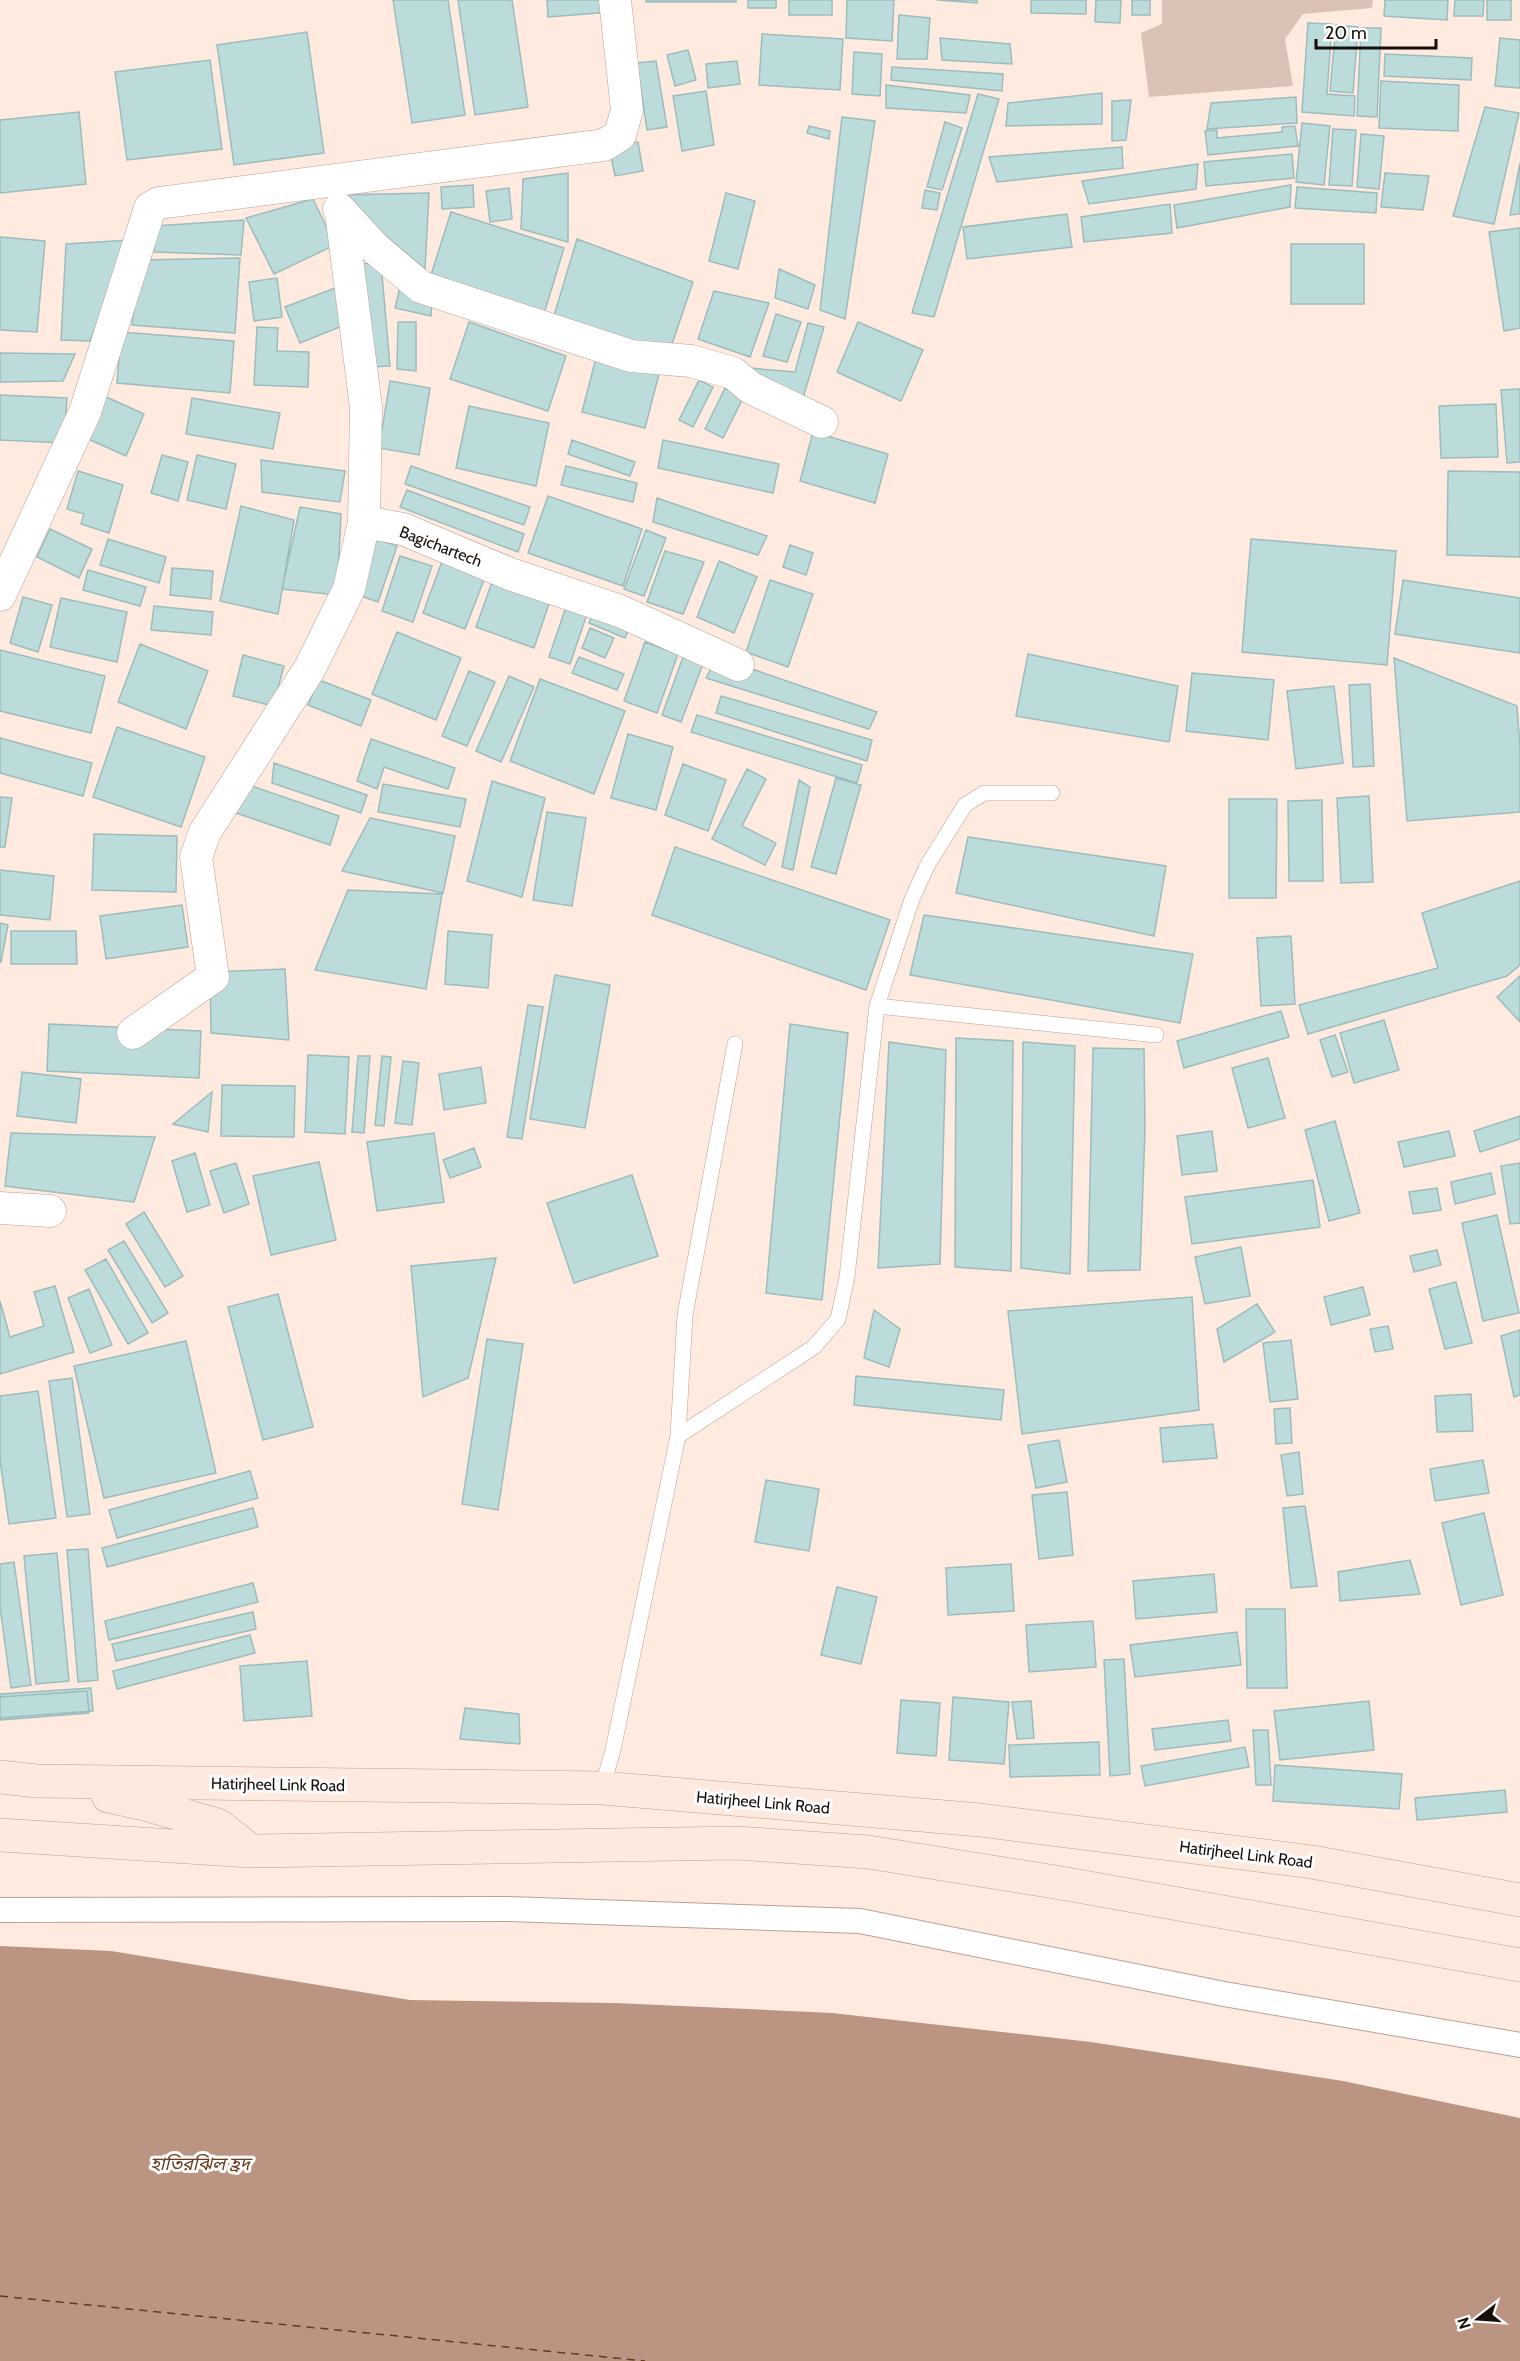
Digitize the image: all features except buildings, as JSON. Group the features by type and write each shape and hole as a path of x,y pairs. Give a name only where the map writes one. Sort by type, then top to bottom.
{"main road":[{"name":"Hatirjheel Link Road","path":"0,1778 36,1781 602,1788 980,1820 1312,1862 1520,1900"},
{"path":"36,1781 144,1804 218,1826 251,1851"},
{"path":"0,1835 251,1851 737,1843 868,1852 1061,1883 1520,1965"}],"street":[{"path":"0,595 85,412 150,208 159,203 604,145 620,135 627,110 615,0"},
{"path":"316,184 376,249 421,287 631,356 691,361 733,373 751,388 822,422"},
{"path":"133,1033 213,977 196,857 205,832 310,668 349,589 364,522 366,407 341,212"},
{"name":"Bagichartech","path":"364,522 403,529 510,574 620,611 738,665"},
{"path":"0,1208 50,1211"},
{"path":"0,1910 507,1909 860,1921 1224,1994 1520,2046"}],"lane":[{"path":"678,1436 814,1347 838,1319 847,1277 877,1006 912,899 928,864 965,805 984,793 1052,793"},
{"path":"877,1006 1156,1035"},
{"path":"602,1788 613,1750 678,1436 685,1315 735,1044"}],"shaded area":[{"path":"1162,0 1373,0 1372,8 1303,14 1285,39 1293,86 1149,97 1141,33 1162,24"}],"water":[{"name":"হাতিরঝিল হ্রদ","path":"0,1946 111,1951 410,2000 615,2003 832,2013 1091,2042 1343,2081 1520,2118 1520,2361 0,2361"}],"ferry route":[{"path":"0,2296 645,2361"}]}
